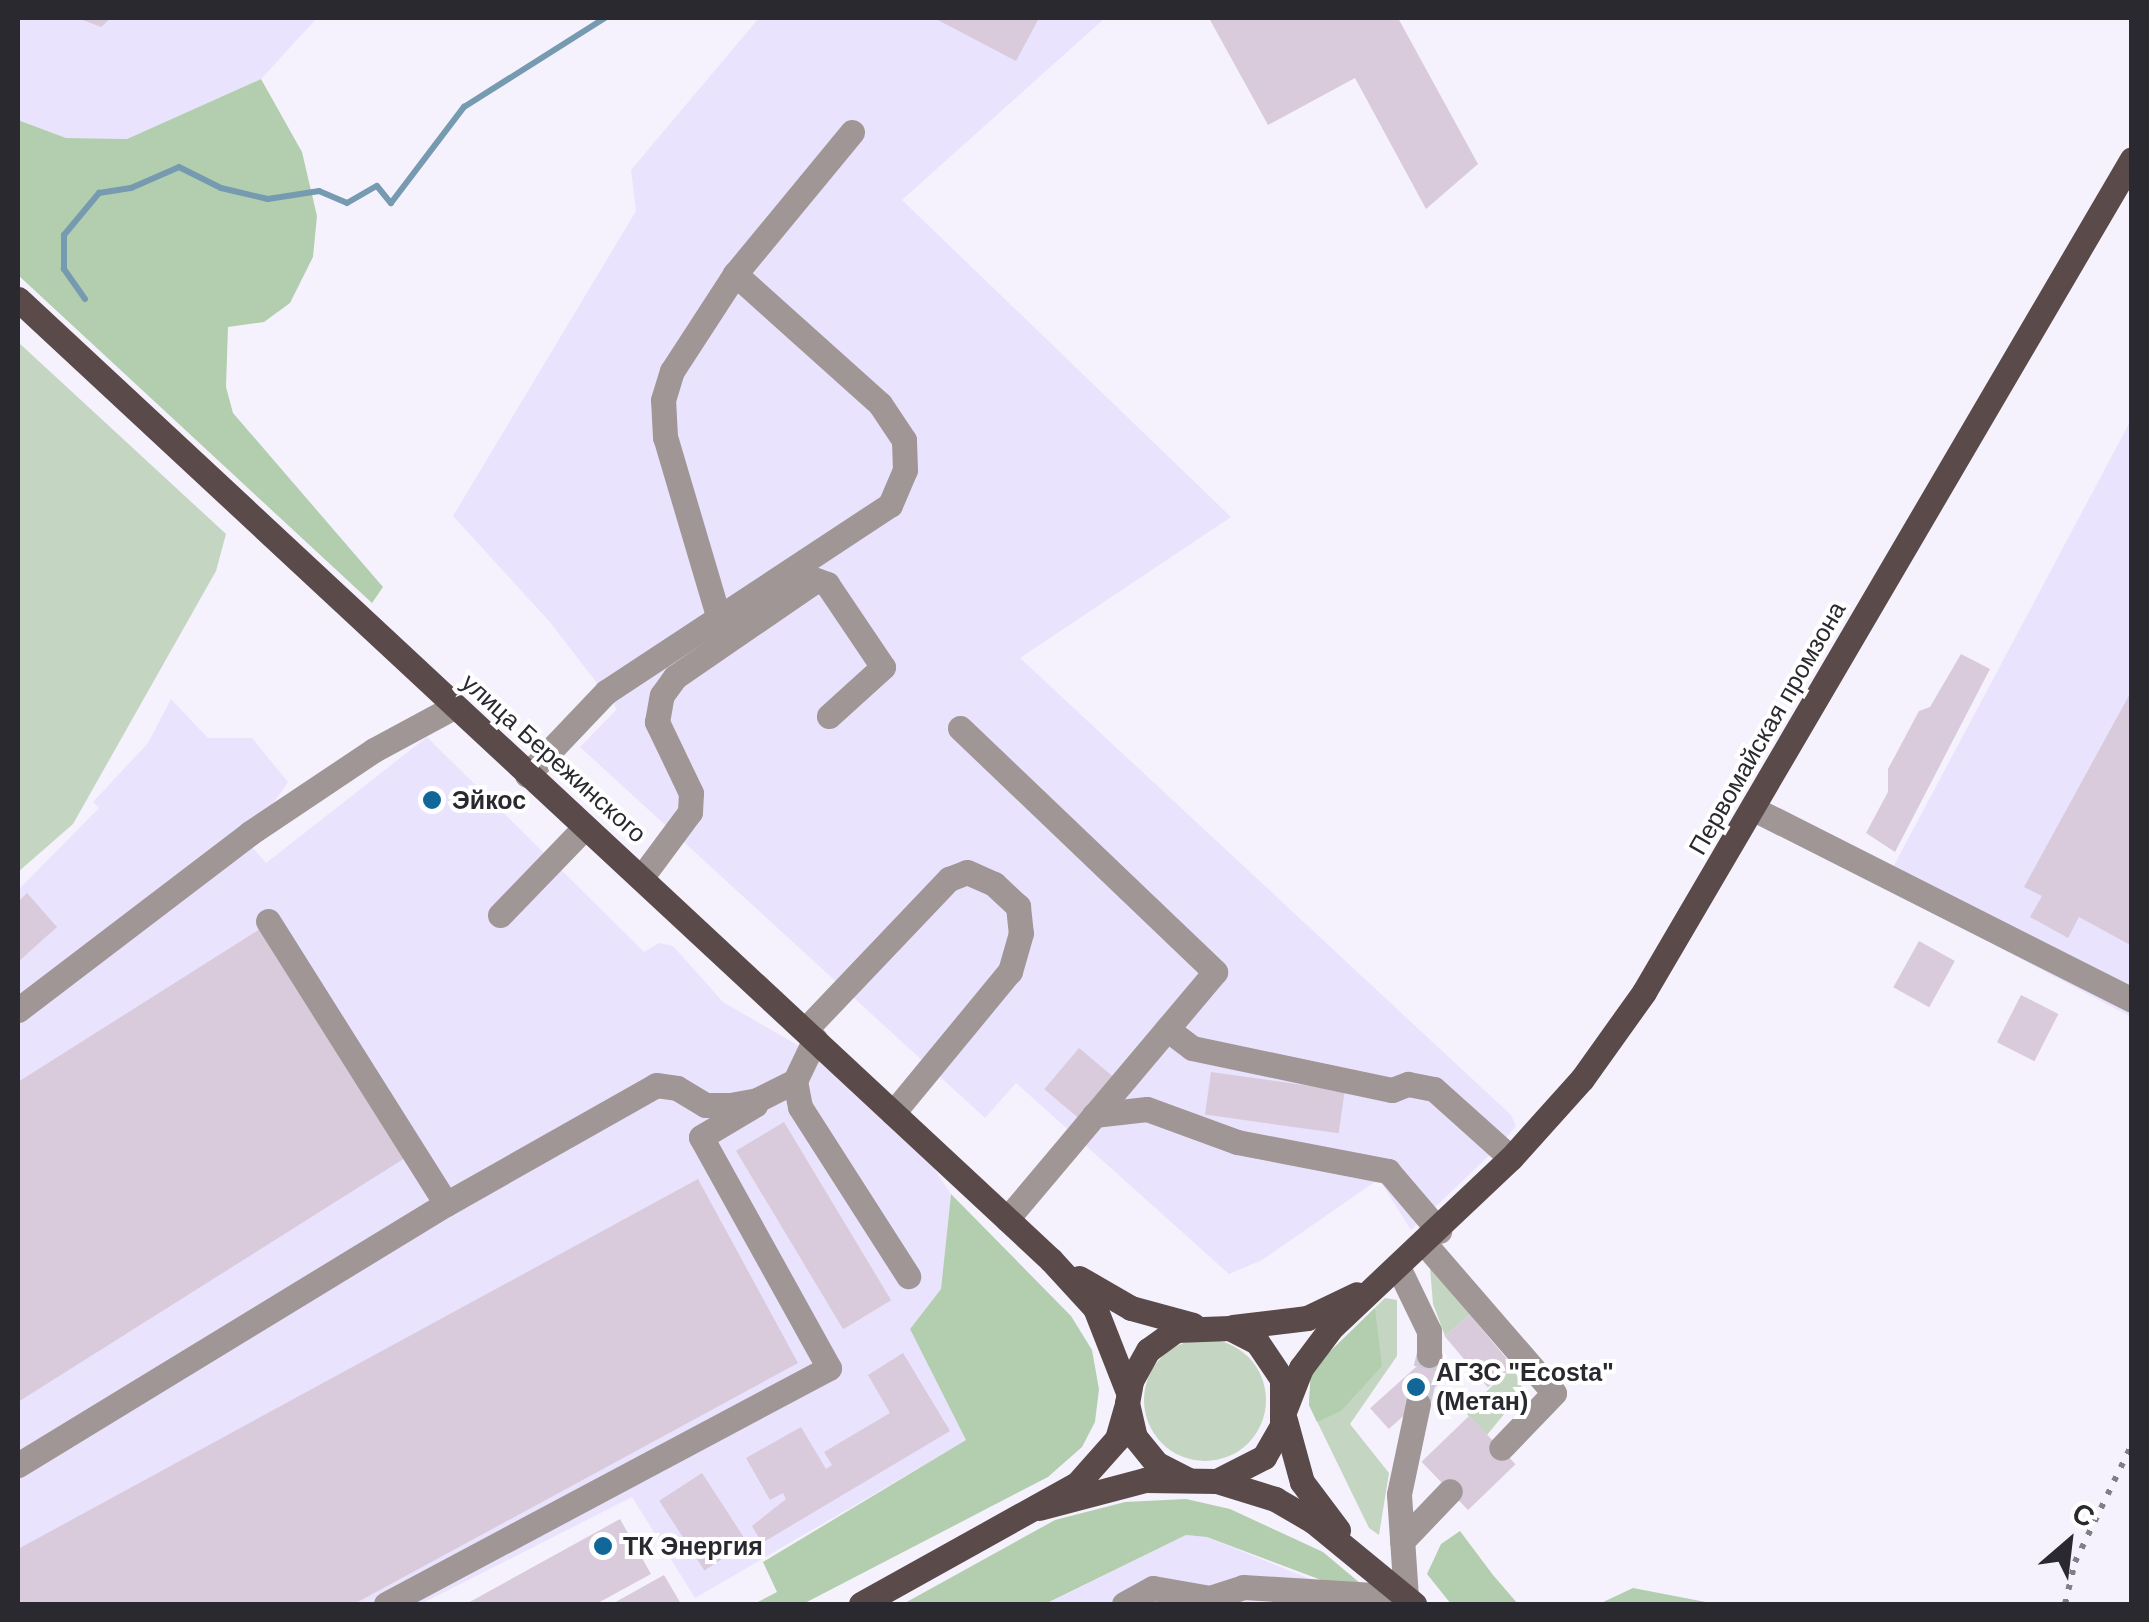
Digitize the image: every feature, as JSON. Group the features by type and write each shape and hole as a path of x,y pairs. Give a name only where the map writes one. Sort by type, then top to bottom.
{"main road":[{"name":"Первомайская промзона","path":"1394,1274 1511,1158 1582,1079 1644,992 2132,159"},
{"name":"улица Бережинского","path":"18,300 1051,1260"},
{"path":"1051,1260 1131,1308 1194,1325 1230,1328 1307,1318 1394,1274"},
{"path":"1051,1260 1095,1308 1145,1452 1188,1479"},
{"path":"1218,1481 1264,1457 1301,1368 1331,1328 1394,1274"},
{"path":"861,1604 1039,1508 1097,1465 1117,1438 1148,1350 1194,1325"},
{"path":"1230,1328 1267,1352 1282,1379 1285,1412 1302,1482 1353,1550"},
{"path":"1039,1508 1144,1480 1218,1481 1276,1499 1353,1550 1410,1601"}],"lane":[{"path":"719,619 665,437 663,400 672,371 735,274 852,132"},
{"path":"528,775 606,692 890,506 905,470 904,440 880,404 735,274"},
{"path":"641,878 690,812 691,793 657,722 662,695 674,677 816,580 827,584 883,667 829,716"},
{"path":"18,1010 250,833 374,750 454,708"},
{"path":"960,728 1215,972 1007,1219"},
{"path":"1754,809 2132,1000"},
{"path":"500,914 585,827"},
{"path":"386,1604 830,1368 701,1136 784,1088 810,1034 949,878 967,872 994,884 1018,906 1021,933 1010,971 894,1112"},
{"path":"268,921 446,1204"},
{"path":"1167,1029 1192,1048 1392,1090 1408,1084 1434,1089 1511,1158"},
{"path":"18,1465 446,1204 656,1086 677,1088 705,1105 784,1088"},
{"path":"784,1088 908,1276"},
{"path":"1094,1115 1147,1109 1237,1142 1388,1171 1432,1238 1554,1393 1501,1448"},
{"path":"1394,1274 1429,1331 1429,1355"},
{"path":"1124,1604 1153,1588 1214,1601 1243,1587 1410,1601 1399,1494 1418,1404"},
{"path":"1402,1541 1450,1491"}],"shaded area":[{"path":"18,18 317,18 261,79 127,139 66,138 18,120"},
{"path":"759,18 1105,18 902,200 1231,517 1020,658 1511,1115 1516,1126 1498,1147 1411,1230 1379,1179 1262,1260 1229,1274 1016,1083 985,1118 580,747 617,709 549,621 453,516 636,211 631,170"},
{"path":"2131,420 2131,1017 1883,886"},
{"path":"171,699 208,738 252,738 288,782 247,841 266,863 427,737 644,952 659,943 673,946 723,1002 808,1051 933,1167 951,1194 941,1289 910,1329 967,1440 695,1598 632,1497 421,1604 18,1604 18,890 99,808 93,802 148,743"},
{"path":"1186,1535 1207,1537 1327,1586 1343,1604 1046,1604"}],"green space":[{"path":"261,79 302,152 317,216 313,257 290,303 264,322 228,327 226,387 233,413 383,587 372,603 18,275 18,120 66,138 127,139"},
{"path":"18,342 226,534 216,571 73,824 18,872"},
{"path":"951,1194 1071,1316 1092,1350 1099,1389 1095,1422 1082,1447 1048,1477 803,1604 754,1604 777,1592 763,1562 966,1440 910,1329 941,1289"},
{"path":"1430,1268 1470,1315 1445,1336 1433,1304"},
{"path":"1385,1298 1397,1300 1397,1356 1350,1424 1389,1473 1379,1535 1369,1528 1309,1405 1311,1370"},
{"path":"1375,1308 1382,1366 1341,1411 1317,1422 1309,1405 1311,1370"},
{"path":"1205,1339 1228,1343 1248,1357 1262,1377 1266,1400 1262,1423 1248,1443 1228,1457 1205,1461 1182,1457 1162,1443 1148,1423 1144,1400 1148,1377 1162,1357 1182,1343"},
{"path":"1513,1366 1523,1391 1487,1435 1465,1412"},
{"path":"1186,1499 1230,1509 1323,1552 1385,1604 1207,1537 1186,1535 1045,1604 903,1604 1055,1520 1125,1502"},
{"path":"1460,1531 1518,1604 1451,1604 1427,1574 1441,1544"},
{"path":"1633,1588 1711,1603 1599,1604"}],"building":[{"path":"78,18 111,18 101,27"},
{"path":"934,18 1039,18 1016,61"},
{"path":"1209,18 1398,18 1478,164 1426,209 1355,78 1268,125"},
{"path":"1961,654 1990,669 1895,852 1866,833 1888,792 1888,769 1919,711 1930,707"},
{"path":"2132,690 2132,946 2079,917 2068,938 2030,917 2042,896 2024,887"},
{"path":"27,893 57,927 18,962 18,902"},
{"path":"260,929 405,1158 18,1402 18,1082"},
{"path":"1919,941 1955,961 1929,1007 1893,987"},
{"path":"2021,995 2058,1014 2034,1061 1997,1042"},
{"path":"1079,1048 1113,1077 1079,1118 1044,1089"},
{"path":"1211,1072 1345,1091 1339,1133 1205,1115"},
{"path":"784,1122 891,1300 843,1329 736,1151"},
{"path":"698,1179 798,1363 354,1604 18,1604 18,1549"},
{"path":"1470,1315 1513,1366 1488,1388 1445,1336"},
{"name":"АГЗС \"Ecosta\" (Метан)","path":"1437,1348 1456,1369 1389,1429 1370,1408"},
{"path":"903,1353 950,1431 762,1543 752,1526 786,1499 783,1493 770,1500 746,1458 801,1427 826,1469 832,1465 824,1452 890,1413 868,1375"},
{"path":"1469,1416 1516,1464 1468,1510 1422,1462"},
{"path":"702,1473 747,1543 704,1570 659,1501"},
{"name":"ТК Энергия","path":"620,1519 651,1574 596,1604 466,1604"},
{"path":"664,1575 681,1604 612,1604"}],"waterway":[{"path":"85,299 64,269 64,235 99,193 131,188 179,167 221,188 268,199 319,191 347,203 377,186 391,203 464,107 605,18"}],"tunnel":[{"path":"1418,1404 1429,1355"}],"railway":[{"path":"2065,1604 2075,1562 2132,1444"}],"place":[{"name":"Эйкос","path":"432,800"},
{"name":"АГЗС \"Ecosta\" (Метан)","path":"1416,1387"},
{"name":"ТК Энергия","path":"603,1546"}]}
